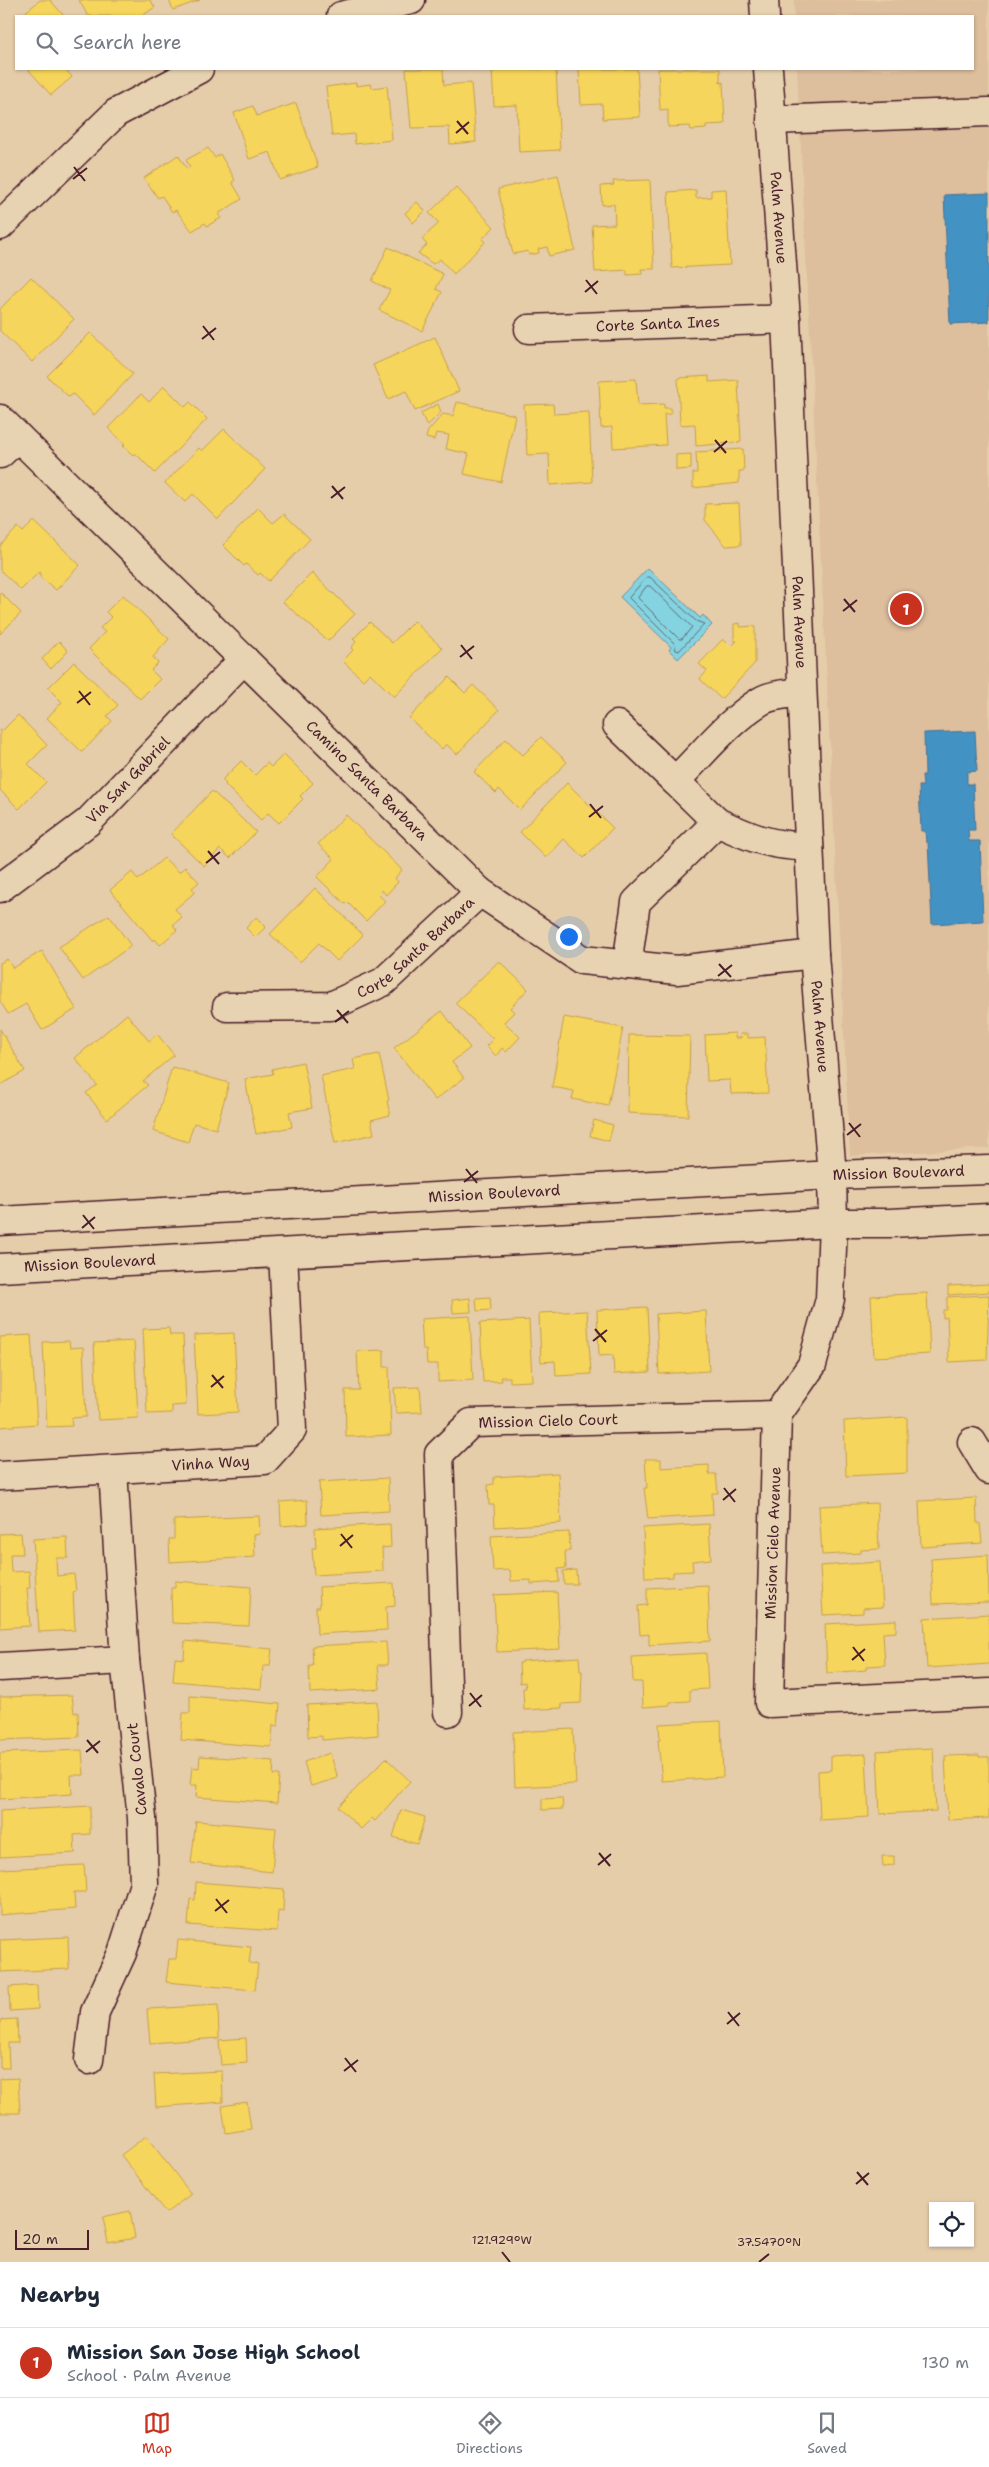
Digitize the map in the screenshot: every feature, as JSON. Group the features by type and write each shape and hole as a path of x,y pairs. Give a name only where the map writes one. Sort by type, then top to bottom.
{"street":[{"path":"345,15 412,0"},
{"path":"764,0 765,15"},
{"path":"0,226 116,113 197,70"},
{"name":"Palm Avenue","path":"768,70 786,319 814,954 832,1175"},
{"path":"771,120 989,112"},
{"name":"Corte Santa Ines","path":"529,328 786,319"},
{"name":"Camino Santa Barbara","path":"6,437 244,659 480,892 582,960 677,970 814,954"},
{"name":"Via San Gabriel","path":"0,888 88,822 244,659"},
{"path":"675,781 738,718 762,700 779,695 802,692"},
{"path":"617,725 717,822 754,840 792,847 809,846"},
{"path":"627,965 636,902 717,822"},
{"name":"Corte Santa Barbara","path":"227,1007 331,1006 383,982 480,892"},
{"name":"Mission Boulevard","path":"0,1221 832,1175 989,1170"},
{"path":"777,1415 812,1365 830,1299 833,1223 832,1175"},
{"name":"Mission Boulevard","path":"0,1268 833,1223 890,1223 989,1218"},
{"name":"Vinha Way","path":"0,1476 265,1460 292,1430 283,1254"},
{"name":"Mission Cielo Avenue","path":"777,1415 769,1703 989,1693"},
{"name":"Mission Cielo Court","path":"448,1712 439,1454 472,1423 777,1415"},
{"path":"972,1442 989,1470"},
{"name":"Cavalo Court","path":"89,2060 95,2012 122,1953 144,1884 142,1818 125,1660 113,1470"},
{"path":"0,1666 125,1660"}],"shaded area":[{"path":"794,0 989,0 989,1148 850,1156 797,70 974,70 974,15 794,15"}],"water":[{"path":"648,568 700,618 703,615 712,625 678,659 669,650 671,647 620,597"}],"building: Homes":[{"path":"40,0 50,0 63,15 22,15"},
{"path":"79,0 150,0 155,7 143,15 87,15"},
{"path":"169,0 200,0 173,10"},
{"path":"29,70 66,70 72,77 51,95"},
{"path":"406,70 443,70 444,85 471,83 476,142 450,144 449,127 411,128"},
{"path":"492,70 556,70 560,150 519,152 517,105 494,106"},
{"path":"579,70 637,70 640,117 603,119 602,104 581,105"},
{"path":"658,70 720,70 720,83 723,82 725,124 706,125 706,129 691,130 690,126 668,127 668,109 660,110"},
{"path":"356,83 356,86 371,84 372,88 387,86 392,140 355,144 354,134 332,136 326,87"},
{"path":"296,103 318,167 280,180 270,152 249,159 234,113 253,106 257,116"},
{"path":"208,148 215,158 220,154 235,180 232,182 242,199 218,214 221,218 207,226 205,223 192,231 176,210 172,212 162,196 158,198 144,178 178,155 187,169 190,167 186,160"},
{"path":"558,175 575,250 549,256 547,247 538,249 539,253 529,255 528,251 513,254 498,189"},
{"path":"650,180 654,269 641,269 642,274 627,275 627,270 595,272 592,225 615,224 614,204 602,205 601,186 614,185 613,181"},
{"path":"456,187 494,227 482,239 485,242 454,274 440,259 433,264 418,253 427,245 422,239 439,223 429,213"},
{"path":"726,189 730,265 672,268 668,192 696,190 696,198 711,197 711,190"},
{"path":"417,202 425,211 413,223 405,213"},
{"path":"388,247 443,274 436,289 442,292 422,331 379,310 390,290 372,281"},
{"path":"31,277 74,319 32,362 0,331 0,309"},
{"path":"90,333 133,374 94,415 73,394 69,397 47,376"},
{"path":"435,337 459,391 415,411 406,391 388,399 373,365"},
{"path":"709,376 709,382 738,380 741,442 696,446 695,424 680,425 678,378"},
{"path":"636,379 638,405 664,404 664,408 671,408 671,414 664,414 666,445 613,448 612,427 601,428 599,381"},
{"path":"164,386 185,407 190,402 207,419 155,473 135,453 133,455 123,446 125,444 108,428 141,394 149,402"},
{"path":"457,402 515,415 501,482 464,474 469,454 446,449 449,435 436,433 434,440 426,438 428,431 443,414 453,416"},
{"path":"438,404 441,412 427,426 421,413"},
{"path":"553,404 554,414 589,412 592,482 550,485 549,454 527,455 524,405"},
{"path":"224,429 265,469 218,519 193,494 185,502 165,483 199,448 202,451"},
{"path":"743,449 744,471 739,471 739,483 693,488 693,473 697,473 696,452"},
{"path":"691,454 691,469 676,470 676,455"},
{"path":"739,503 741,545 726,546 705,520 705,504"},
{"path":"258,508 273,523 284,514 310,539 269,581 260,573 258,575 246,564 244,566 223,545"},
{"path":"34,521 80,565 56,590 39,576 41,574 39,572 21,590 0,570 0,546 18,527 23,532"},
{"path":"312,573 355,614 328,641 283,602"},
{"path":"0,592 21,613 0,634"},
{"path":"123,595 169,639 153,657 158,663 151,670 160,679 140,699 89,649 105,632 100,628 111,617 106,612"},
{"path":"414,621 442,648 394,697 370,673 363,680 343,661 353,650 351,648 356,642 353,639 370,622 392,643"},
{"path":"740,623 740,627 755,626 755,663 721,699 700,679 707,671 699,664 723,639 731,647 737,641 734,641 734,624"},
{"path":"59,641 68,651 51,669 42,659"},
{"path":"74,662 118,705 107,716 112,721 82,752 47,718 62,702 48,688"},
{"path":"449,677 465,693 473,685 499,710 457,754 446,744 442,749 409,718"},
{"path":"18,715 47,745 28,764 46,782 19,809 0,790 0,730 2,731"},
{"path":"541,737 567,762 520,810 499,789 496,793 474,772 506,739 523,755"},
{"path":"284,754 313,783 300,796 303,799 279,823 268,813 261,820 222,780 241,761 255,775 267,763 271,767"},
{"path":"567,783 613,828 584,858 564,839 546,858 520,832"},
{"path":"212,791 256,832 230,858 220,849 204,866 171,834"},
{"path":"346,815 402,870 395,878 398,882 386,895 382,890 378,894 385,901 366,921 317,877 334,859 318,844"},
{"path":"164,858 179,872 185,867 199,882 192,888 195,892 175,909 182,917 173,925 177,930 160,945 155,939 153,941 110,890 132,872 138,880"},
{"path":"315,888 363,935 337,961 319,943 300,962 270,934"},
{"path":"109,915 131,946 83,980 59,947"},
{"path":"256,917 266,927 255,937 246,928"},
{"path":"42,951 76,1009 42,1030 26,1004 8,1014 0,1001 0,963 7,959 13,968"},
{"path":"499,961 528,989 510,1008 514,1012 504,1022 520,1037 506,1052 502,1048 496,1056 486,1046 493,1039 455,1003"},
{"path":"442,1011 470,1048 452,1062 464,1078 435,1100 394,1048"},
{"path":"127,1014 149,1041 157,1034 174,1055 143,1081 148,1085 107,1119 86,1093 97,1085 75,1058"},
{"path":"564,1017 623,1028 608,1106 572,1099 574,1091 552,1087"},
{"path":"0,1029 25,1071 0,1085"},
{"path":"735,1033 735,1038 741,1038 740,1034 748,1034 748,1038 765,1037 768,1093 731,1094 730,1080 707,1081 705,1035"},
{"path":"629,1035 690,1036 688,1116 628,1113"},
{"path":"379,1054 389,1100 387,1101 390,1115 371,1120 374,1134 335,1143 321,1076 355,1069 353,1059"},
{"path":"303,1062 312,1108 289,1112 292,1127 256,1134 245,1079 273,1074 272,1069"},
{"path":"172,1067 229,1083 216,1129 194,1123 188,1142 153,1131"},
{"path":"594,1120 613,1125 609,1141 590,1136"},
{"path":"989,1284 989,1292 948,1295 948,1286"},
{"path":"927,1293 930,1354 874,1357 871,1296"},
{"path":"989,1295 987,1360 949,1362 947,1317 943,1318 943,1310 947,1310 947,1297"},
{"path":"490,1297 491,1310 477,1311 476,1298"},
{"path":"470,1298 471,1312 453,1313 452,1300"},
{"path":"647,1307 650,1372 614,1374 613,1355 599,1356 597,1310"},
{"path":"587,1311 591,1374 556,1376 555,1361 541,1362 539,1313"},
{"path":"706,1311 709,1371 659,1374 656,1314"},
{"path":"470,1316 473,1380 438,1382 438,1364 427,1364 426,1350 423,1350 421,1319"},
{"path":"529,1320 532,1381 510,1382 510,1377 501,1377 502,1381 483,1382 480,1323"},
{"path":"169,1328 170,1335 183,1335 186,1405 172,1406 172,1413 147,1414 143,1329"},
{"path":"234,1333 238,1412 198,1414 194,1335"},
{"path":"31,1335 37,1424 0,1427 0,1337"},
{"path":"69,1341 70,1348 83,1347 86,1417 71,1418 72,1426 47,1427 43,1342"},
{"path":"134,1341 138,1418 98,1420 94,1343"},
{"path":"384,1350 384,1367 389,1367 391,1435 346,1437 345,1390 359,1390 357,1351"},
{"path":"420,1387 422,1412 396,1413 394,1388"},
{"path":"907,1417 907,1473 846,1476 844,1421"},
{"path":"645,1459 661,1459 661,1468 709,1465 709,1474 716,1474 718,1493 712,1493 713,1515 648,1519 644,1488 647,1488"},
{"path":"558,1473 561,1523 495,1527 494,1505 489,1505 488,1485 494,1484 494,1477"},
{"path":"388,1478 389,1511 321,1515 319,1482"},
{"path":"976,1498 977,1523 980,1523 982,1543 921,1547 919,1501"},
{"path":"307,1500 308,1524 281,1526 280,1502"},
{"path":"877,1503 879,1549 861,1550 861,1553 822,1555 819,1506"},
{"path":"259,1516 260,1534 254,1535 255,1557 170,1562 169,1539 174,1539 174,1520"},
{"path":"390,1524 391,1547 382,1548 383,1571 314,1575 312,1548 316,1548 315,1528"},
{"path":"709,1524 711,1559 692,1561 693,1571 673,1572 673,1577 645,1578 643,1528"},
{"path":"569,1532 570,1551 565,1551 566,1568 558,1569 559,1582 531,1584 531,1580 511,1581 510,1570 493,1571 491,1536"},
{"path":"21,1533 23,1554 10,1554 11,1572 29,1571 30,1588 27,1588 30,1626 0,1628 0,1534"},
{"path":"67,1537 68,1558 56,1558 57,1576 74,1574 76,1591 73,1592 75,1630 39,1632 33,1539"},
{"path":"988,1555 989,1602 933,1604 931,1559"},
{"path":"880,1562 883,1607 863,1608 863,1613 823,1615 820,1566"},
{"path":"576,1570 577,1584 564,1584 563,1571"},
{"path":"175,1581 251,1587 249,1626 172,1623 171,1587 175,1587"},
{"path":"394,1583 395,1606 386,1607 387,1630 317,1634 316,1607 320,1607 319,1587"},
{"path":"708,1585 710,1641 649,1645 649,1634 640,1635 638,1606 647,1605 647,1588"},
{"path":"557,1592 560,1649 497,1652 494,1595"},
{"path":"989,1614 989,1664 927,1668 924,1618"},
{"path":"896,1620 896,1632 883,1633 885,1665 866,1666 866,1670 827,1673 825,1624"},
{"path":"185,1641 272,1649 270,1666 263,1666 261,1689 173,1681 175,1658 184,1659"},
{"path":"386,1642 388,1665 378,1665 380,1689 310,1693 309,1666 313,1666 312,1646"},
{"path":"706,1653 708,1689 690,1690 690,1701 670,1702 670,1705 643,1707 642,1682 633,1682 632,1657"},
{"path":"579,1657 580,1671 582,1671 581,1703 562,1704 562,1708 524,1710 523,1688 526,1688 525,1682 520,1683 519,1663 522,1663 522,1661"},
{"path":"72,1695 74,1713 78,1712 79,1737 0,1740 0,1697"},
{"path":"190,1696 280,1704 278,1726 273,1725 271,1747 181,1740 183,1713 190,1713"},
{"path":"377,1701 378,1735 322,1740 322,1736 308,1737 307,1705"},
{"path":"721,1721 723,1777 662,1781 658,1740 660,1740 659,1724"},
{"path":"573,1729 576,1784 515,1787 513,1732"},
{"path":"933,1748 936,1811 880,1814 877,1751"},
{"path":"82,1750 84,1775 71,1775 72,1794 0,1799 0,1753"},
{"path":"330,1753 338,1778 311,1786 304,1762"},
{"path":"866,1754 869,1817 820,1820 818,1771 831,1770 831,1756"},
{"path":"979,1755 979,1757 989,1757 989,1818 948,1820 945,1756"},
{"path":"200,1756 274,1761 273,1775 279,1775 277,1803 196,1797 197,1785 190,1785 192,1767 199,1768"},
{"path":"386,1758 410,1781 375,1821 372,1818 361,1829 338,1807"},
{"path":"562,1798 563,1809 542,1810 542,1799"},
{"path":"90,1806 90,1834 74,1835 75,1853 0,1857 0,1811"},
{"path":"401,1810 425,1817 417,1844 393,1837"},
{"path":"196,1821 276,1828 272,1872 191,1863"},
{"path":"882,1856 894,1856 894,1865 883,1866"},
{"path":"84,1865 86,1892 74,1892 75,1909 0,1915 0,1869"},
{"path":"196,1882 284,1889 283,1911 278,1910 277,1931 188,1925 190,1899 195,1900"},
{"path":"68,1937 69,1969 1,1972 0,1940"},
{"path":"178,1940 251,1947 249,1963 258,1964 255,1990 166,1982 169,1959 176,1959"},
{"path":"37,1985 38,2009 10,2011 9,1987"},
{"path":"218,2005 219,2038 150,2043 147,2009"},
{"path":"17,2019 18,2043 8,2043 9,2068 0,2068 0,2020"},
{"path":"246,2038 247,2063 221,2065 219,2040"},
{"path":"222,2071 223,2102 156,2107 154,2074"},
{"path":"18,2078 20,2113 0,2113 0,2079"},
{"path":"247,2102 251,2129 226,2133 222,2106"},
{"path":"146,2136 191,2194 166,2213 121,2155"},
{"path":"130,2211 135,2238 108,2243 103,2217"}],"building: Schools":[{"path":"989,193 989,322 950,324 944,195"},
{"path":"975,731 977,771 967,772 967,784 973,784 975,830 968,830 969,841 980,841 983,921 932,924 928,842 926,842 925,831 921,831 919,786 923,786 922,775 925,775 924,733"}],"place":[{"name":"Mission San Jose High School","path":"906,609"}]}
